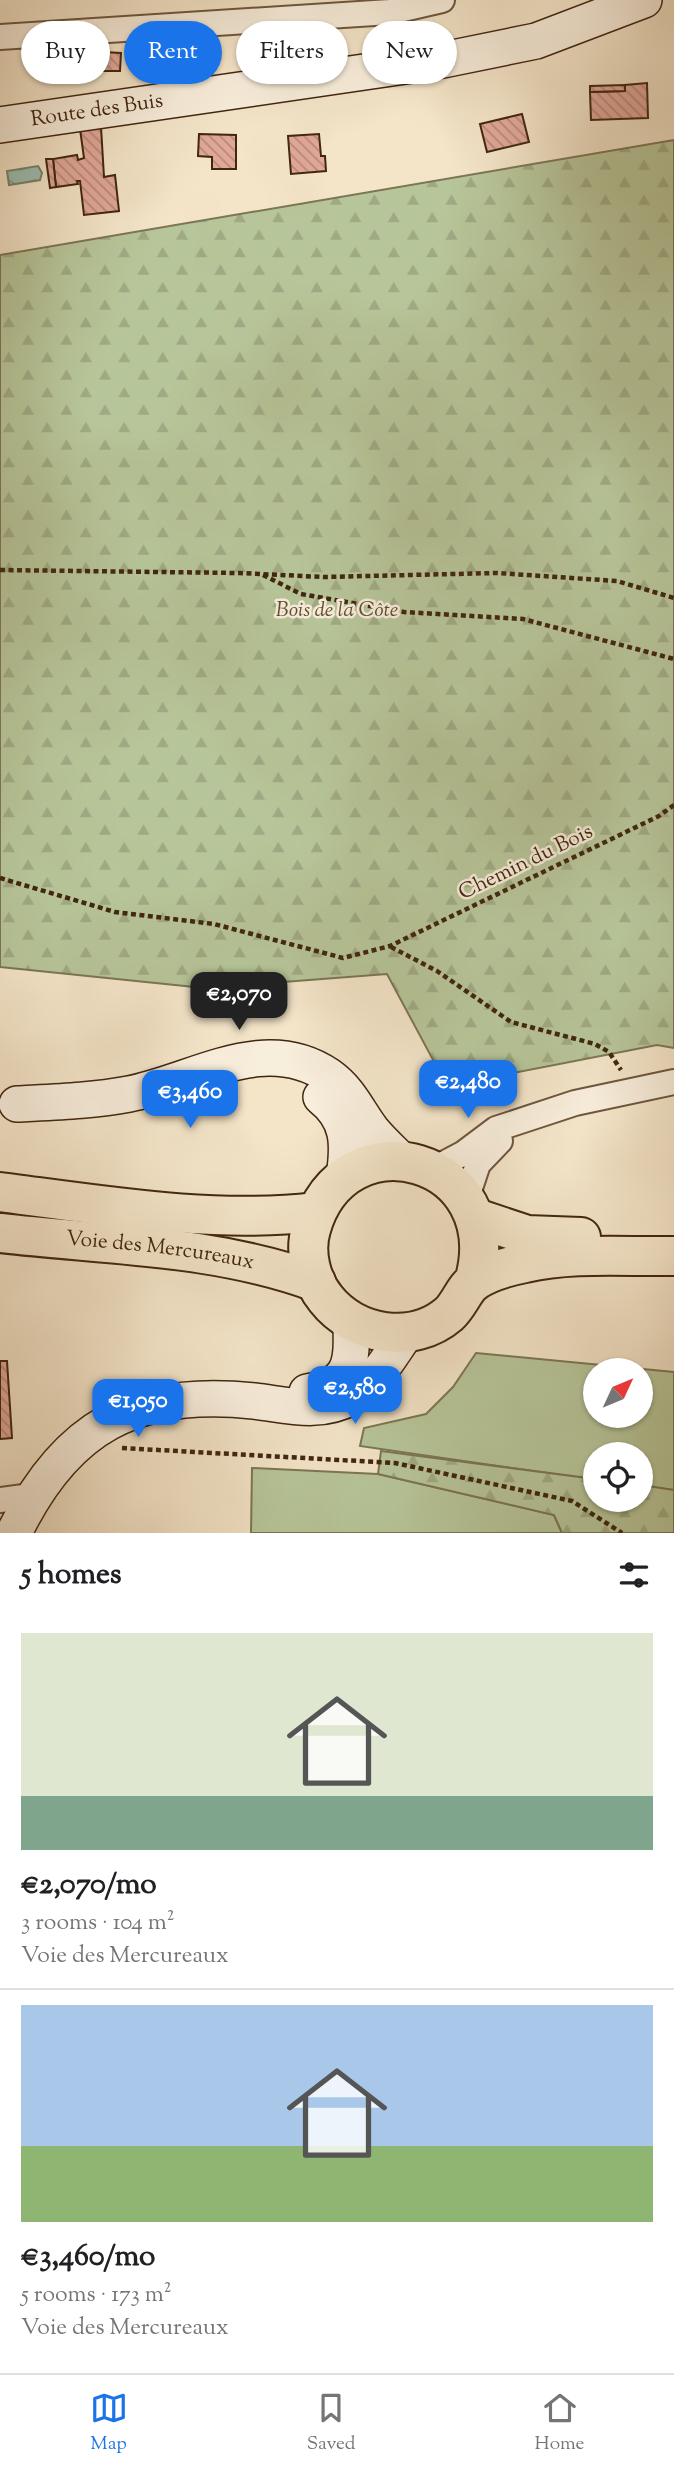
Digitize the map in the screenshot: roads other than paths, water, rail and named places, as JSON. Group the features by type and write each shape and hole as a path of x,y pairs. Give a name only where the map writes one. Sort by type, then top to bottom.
{"main road":[{"path":"417,1165 451,1182 471,1209 480,1239 480,1261 474,1282 447,1316 428,1326 407,1332 369,1330 351,1322 325,1298 316,1282 309,1259 309,1235 315,1212 327,1192 344,1177 362,1167 417,1165"},
{"name":"Voie des Mercureaux","path":"0,1192 209,1214 288,1215 315,1212"},
{"path":"471,1209 527,1235 674,1238"},
{"name":"Voie des Mercureaux","path":"0,1233 187,1252 268,1266 316,1282"},
{"path":"474,1282 506,1269 538,1261 674,1256"}],"street":[{"path":"0,37 390,12 442,0"},
{"name":"Route des Buis","path":"0,125 433,62 536,41 645,0"},
{"path":"9,1103 106,1098 144,1091 245,1059 281,1058 314,1067 339,1083 360,1109 372,1130 417,1165 464,1153 496,1129 575,1103 674,1082"},
{"path":"9,1103 79,1116 121,1116 178,1104 251,1079 279,1079 315,1092 340,1118 348,1138 344,1177"},
{"path":"471,1209 483,1157 526,1121"},
{"path":"252,1401 324,1389 339,1381 348,1370 352,1356 351,1322"},
{"path":"14,1533 16,1498 51,1469 76,1443 103,1424 158,1404 194,1399 252,1401 310,1409 352,1397 377,1374 407,1332"}],"water":[{"path":"38,166 42,173 40,180 9,185 7,171"}],"park label":[{"name":"Bois de la Côte","path":"337,611"}]}
